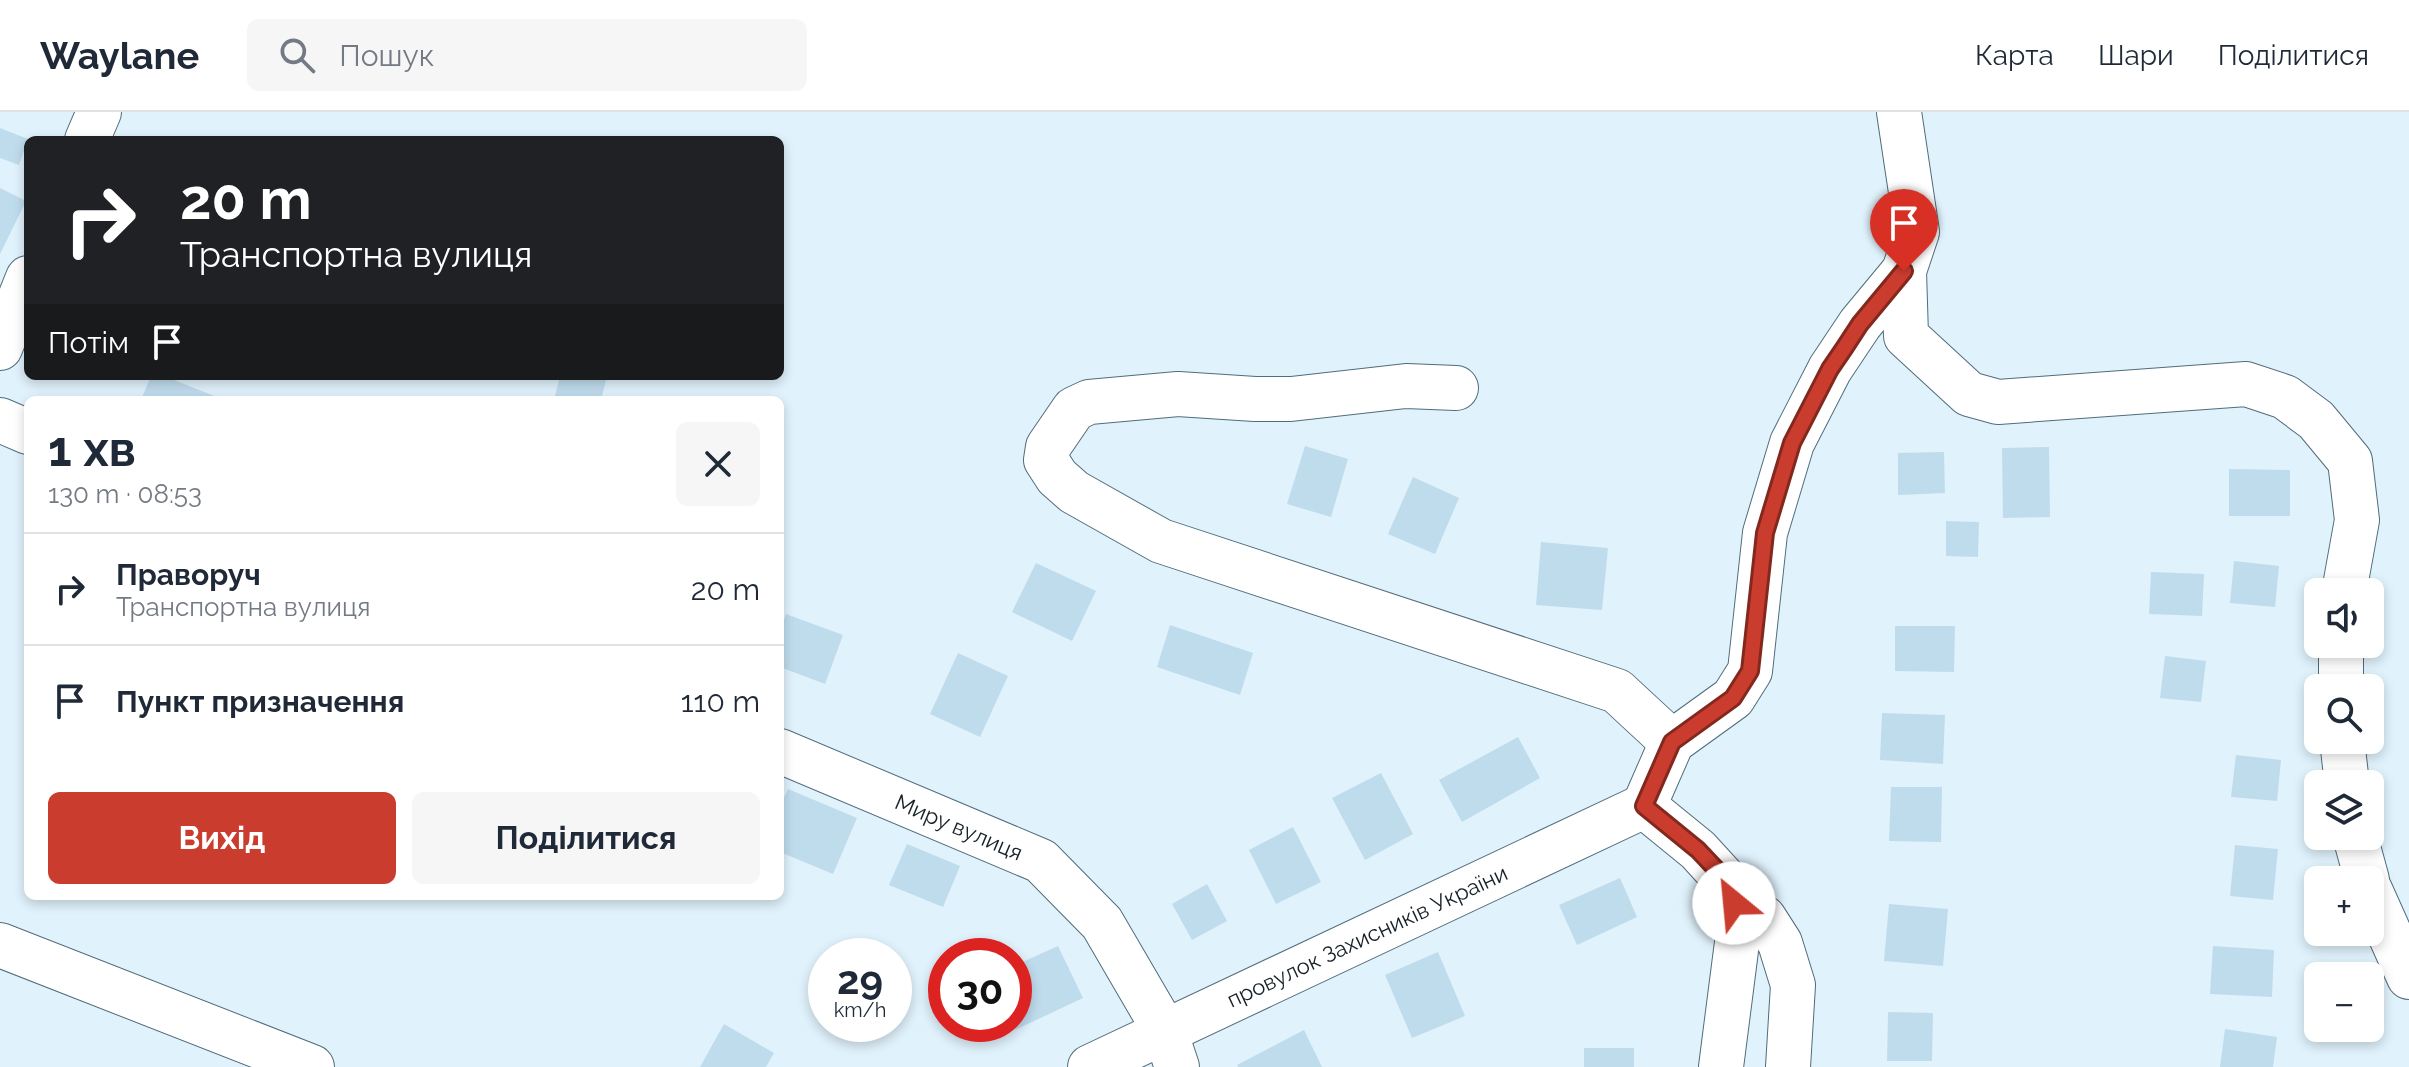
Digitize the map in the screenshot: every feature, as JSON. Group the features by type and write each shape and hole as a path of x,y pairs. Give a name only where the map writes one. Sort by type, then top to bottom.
{"street":[{"path":"89,136 99,112"},
{"path":"1899,112 1917,232 1904,271 1906,336 1969,394 1998,402 2246,384 2285,397 2316,420 2350,461 2357,520 2347,578"},
{"path":"1721,1067 1739,927 1730,885 1698,850 1644,806 1672,742 1733,698 1750,671 1765,533 1792,443 1830,369 1860,324 1904,271"},
{"path":"0,348 17,282"},
{"path":"1456,388 1390,387 1291,399 1178,394 1089,402 1074,409 1048,447 1046,460 1057,477 1074,492 1161,541 1617,691 1672,742"},
{"path":"0,420 24,430"},
{"name":"Миру вулиця","path":"784,753 1041,861 1102,923 1171,1049"},
{"name":"провулок Захисників України","path":"1090,1067 1171,1049 1644,806"},
{"path":"1734,903 1764,918 1780,943 1793,985 1788,1067"},
{"path":"2384,921 2409,977"},
{"path":"0,945 312,1067"}],"building":[{"path":"0,128 24,137 19,165 0,158"},
{"path":"0,188 24,200 24,205 0,254"},
{"path":"149,380 174,380 214,396 143,396"},
{"path":"559,380 606,380 602,396 555,396"},
{"path":"1305,446 1348,459 1331,517 1287,504"},
{"path":"2049,447 2050,517 2003,518 2002,448"},
{"path":"1944,452 1945,493 1898,495 1898,453"},
{"path":"2229,469 2290,470 2290,516 2229,516"},
{"path":"1413,477 1459,498 1435,554 1388,534"},
{"path":"1946,521 1979,522 1978,557 1946,556"},
{"path":"1541,542 1608,548 1602,610 1536,605"},
{"path":"2234,561 2279,566 2275,607 2230,603"},
{"path":"1036,563 1096,591 1072,641 1012,612"},
{"path":"2151,572 2204,574 2202,616 2149,614"},
{"path":"786,614 843,635 825,684 784,669"},
{"path":"1170,625 1253,653 1240,695 1157,667"},
{"path":"1895,626 1955,626 1954,672 1895,671"},
{"path":"958,653 1008,676 980,737 930,714"},
{"path":"2165,656 2206,661 2201,702 2160,698"},
{"path":"1882,713 1945,715 1943,764 1880,760"},
{"path":"1518,737 1540,778 1462,822 1439,780"},
{"path":"2236,755 2281,760 2277,801 2231,797"},
{"path":"1381,773 1413,834 1365,860 1332,798"},
{"path":"1891,787 1942,787 1941,842 1889,841"},
{"path":"788,789 857,818 833,874 784,854 784,798"},
{"path":"1293,827 1321,882 1276,904 1249,850"},
{"path":"907,844 960,866 943,907 889,885"},
{"path":"2235,845 2278,849 2273,900 2230,896"},
{"path":"1620,878 1637,917 1577,945 1559,905"},
{"path":"1207,884 1227,921 1192,940 1172,904"},
{"path":"1889,904 1948,909 1943,966 1884,961"},
{"path":"1058,946 1083,998 1032,1022 1032,958"},
{"path":"2213,946 2274,950 2272,997 2210,994"},
{"path":"1438,952 1465,1016 1412,1038 1385,975"},
{"path":"1888,1012 1933,1013 1932,1061 1887,1061"},
{"path":"724,1024 774,1053 766,1067 700,1067"},
{"path":"2225,1029 2277,1037 2273,1067 2220,1067"},
{"path":"1304,1030 1322,1067 1238,1067 1237,1065"},
{"path":"1584,1048 1634,1048 1634,1067 1584,1067"}],"route":[{"path":"1734,903 1730,885 1714,867 1644,806 1672,742 1733,698 1750,671 1765,533 1792,443 1830,369 1860,324 1904,271"}]}
